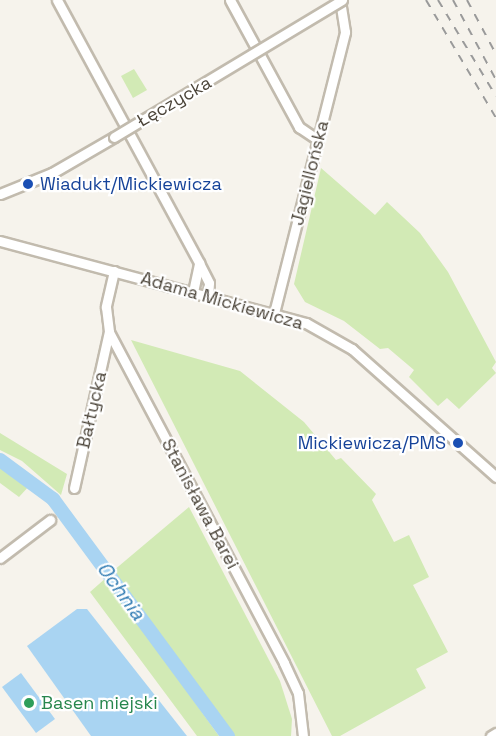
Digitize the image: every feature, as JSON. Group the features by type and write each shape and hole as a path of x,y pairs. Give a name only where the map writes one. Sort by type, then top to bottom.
{"street":[{"path":"57,0 199,263 209,283 208,296"},
{"path":"230,0 299,127 318,141"},
{"name":"Jagiellońska","path":"274,313 345,32 341,0"},
{"name":"Łęczycka","path":"0,194 52,173 341,0"},
{"name":"Adama Mickiewicza","path":"2,241 306,323 352,349 496,477"},
{"path":"193,292 199,263"},
{"name":"Stanisława Barei","path":"114,271 106,307 109,332 284,663 298,693 303,736"},
{"name":"Bałtycka","path":"74,488 109,332"},
{"path":"0,558 50,520"},
{"path":"491,736 496,733"}],"green space":[{"path":"134,69 147,90 133,98 121,76"},
{"path":"321,168 375,215 387,202 420,233 448,272 496,362 492,368 496,373 459,409 447,398 438,406 409,377 414,370 388,348 380,349 344,321 305,302 294,284"},
{"path":"131,340 240,371 304,422 336,460 341,458 376,494 372,500 394,542 409,535 429,577 413,585 448,652 416,669 426,688 340,736 332,736"},
{"path":"0,433 67,474 61,495 22,461 0,450"},
{"path":"0,464 30,485 19,497 0,483"},
{"path":"189,507 280,681 292,719 291,736 233,736 113,571"},
{"path":"107,577 219,736 197,736 90,592"}],"water":[{"path":"77,609 87,609 187,736 91,736 27,646"},
{"name":"Basen miejski","path":"21,673 55,719 36,733 2,687"}],"waterway":[{"name":"Ochnia","path":"0,460 53,499 228,736"}],"railway":[{"path":"426,0 496,118"},
{"path":"438,0 496,96"},
{"path":"453,0 496,80"},
{"path":"467,0 496,54"}],"place":[{"name":"Wiadukt/Mickiewicza","path":"28,184"},
{"name":"Mickiewicza/PMS","path":"458,443"},
{"name":"Basen miejski","path":"29,703"}]}
